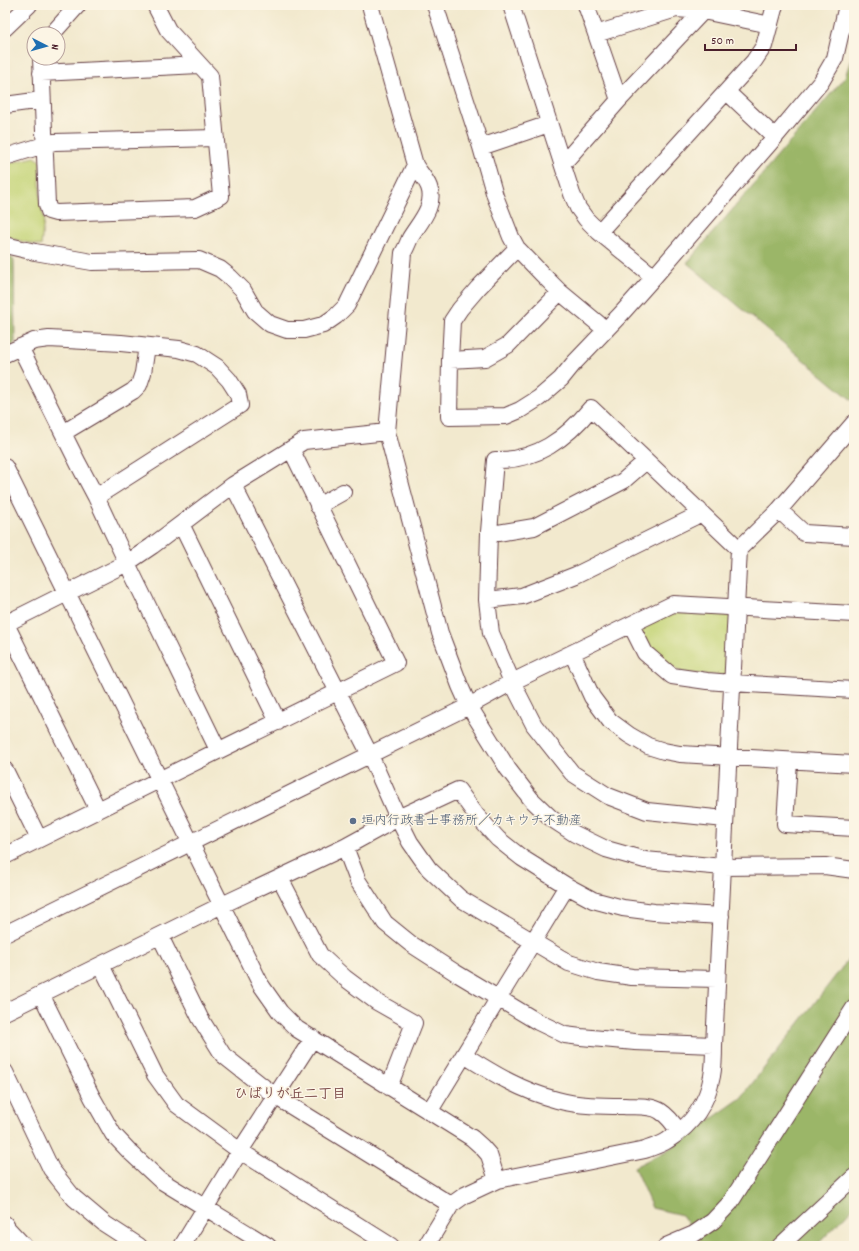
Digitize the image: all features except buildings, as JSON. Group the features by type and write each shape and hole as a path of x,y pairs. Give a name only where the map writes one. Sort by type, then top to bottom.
{"street":[{"path":"5,28 29,5"},
{"path":"59,26 78,5"},
{"path":"41,66 47,204 49,211 56,213 195,208 221,196 210,76 168,30 155,5"},
{"path":"370,5 415,165 429,185 431,195 429,207 403,253 387,432 440,633 469,706 508,769 531,799 552,819 575,834 606,849 645,860 723,867 825,866 854,870"},
{"path":"435,5 501,214 517,248 560,292 606,330"},
{"path":"511,5 560,159 578,208 586,219 599,232 654,277"},
{"path":"586,5 619,100"},
{"path":"599,232 754,61 764,46 775,5"},
{"path":"517,248 478,288 460,309 452,322 449,417 506,416 520,410 540,398 561,379 654,277 821,82 835,58 847,5"},
{"path":"596,34 676,9 703,12 770,26"},
{"path":"560,159 568,158 619,100 703,12"},
{"path":"66,66 199,65"},
{"path":"727,92 775,137"},
{"path":"5,105 42,100"},
{"path":"481,147 549,124"},
{"path":"5,157 54,142 216,138"},
{"path":"5,245 92,262 200,260 220,269 230,277 243,290 255,311 270,324 287,330 304,330 323,325 336,316 347,305 415,165"},
{"path":"450,360 485,358 508,345 560,292"},
{"path":"5,354 34,341 50,339 179,349 197,354 216,366 229,380 238,394 240,405 96,497"},
{"path":"63,433 133,391 139,385 143,373 147,346"},
{"path":"20,347 96,497 218,750"},
{"path":"725,819 647,811 608,796 572,773 534,725 512,682 491,633 487,600 489,532 495,460 510,460 540,452 557,442 583,418 591,408 739,548"},
{"path":"426,1246 451,1205 465,1195 497,1180 645,1150 667,1141 679,1132 699,1111 707,1095 712,1076 739,548 779,510 854,423"},
{"path":"98,810 5,623 127,563 233,485 304,441 387,432"},
{"path":"5,856 218,750 278,722 396,662 291,449"},
{"path":"489,532 498,533 534,526 623,481 646,461"},
{"path":"5,468 261,985 280,1012 297,1029 472,1138 489,1155 497,1180"},
{"path":"233,485 370,755 410,842 429,869 461,899 569,963 598,972 632,977 717,979"},
{"path":"318,506 343,492"},
{"path":"487,600 522,596 576,575 694,517 699,510"},
{"path":"779,510 804,533 854,536"},
{"path":"181,524 278,722"},
{"path":"5,934 469,706 512,682 673,604 854,614"},
{"path":"631,625 645,653 672,676 732,683 854,690"},
{"path":"572,653 592,697 610,721 629,735 648,746 680,754 854,764"},
{"path":"788,760 785,824 854,828"},
{"path":"5,770 39,839"},
{"path":"5,1012 222,905 345,847 398,818 458,790 477,816 498,839 522,858 593,900 622,908 654,912 721,916"},
{"path":"345,847 358,882 385,923 411,944 498,999 538,1022 565,1035 635,1042 714,1045"},
{"path":"280,878 320,955 345,978 378,1002 414,1023 389,1087"},
{"path":"429,1112 567,886"},
{"path":"160,936 200,1018 224,1055 275,1096 451,1205"},
{"path":"100,965 155,1076 176,1104 240,1151 392,1246"},
{"path":"41,994 92,1097 113,1134 160,1180 268,1246"},
{"path":"666,1246 694,1234 713,1221 730,1202 854,1008"},
{"path":"182,1246 240,1151 313,1038"},
{"path":"464,1055 500,1078 533,1093 559,1101 582,1105 645,1107 660,1111 674,1124 679,1132"},
{"path":"5,1072 51,1169 74,1198 105,1224 139,1246"},
{"path":"780,1246 854,1177"},
{"path":"5,1224 24,1246"}],"green space":[{"path":"854,49 854,402 687,263 845,77"},
{"path":"35,157 40,161 40,203 44,218 41,246 5,237 5,164"},
{"path":"5,254 14,260 15,342 5,354"},
{"path":"670,611 732,613 729,676 684,673 666,665 648,646 639,631 641,625"},
{"path":"854,952 854,1207 816,1246 702,1246 703,1245 682,1215 652,1208 634,1167 666,1151 741,1098"}],"place":[{"name":"垣内行政書士事務所／カキウチ不動産","path":"353,821"}],"district":[{"name":"ひばりが丘二丁目","path":"290,1095"}]}
